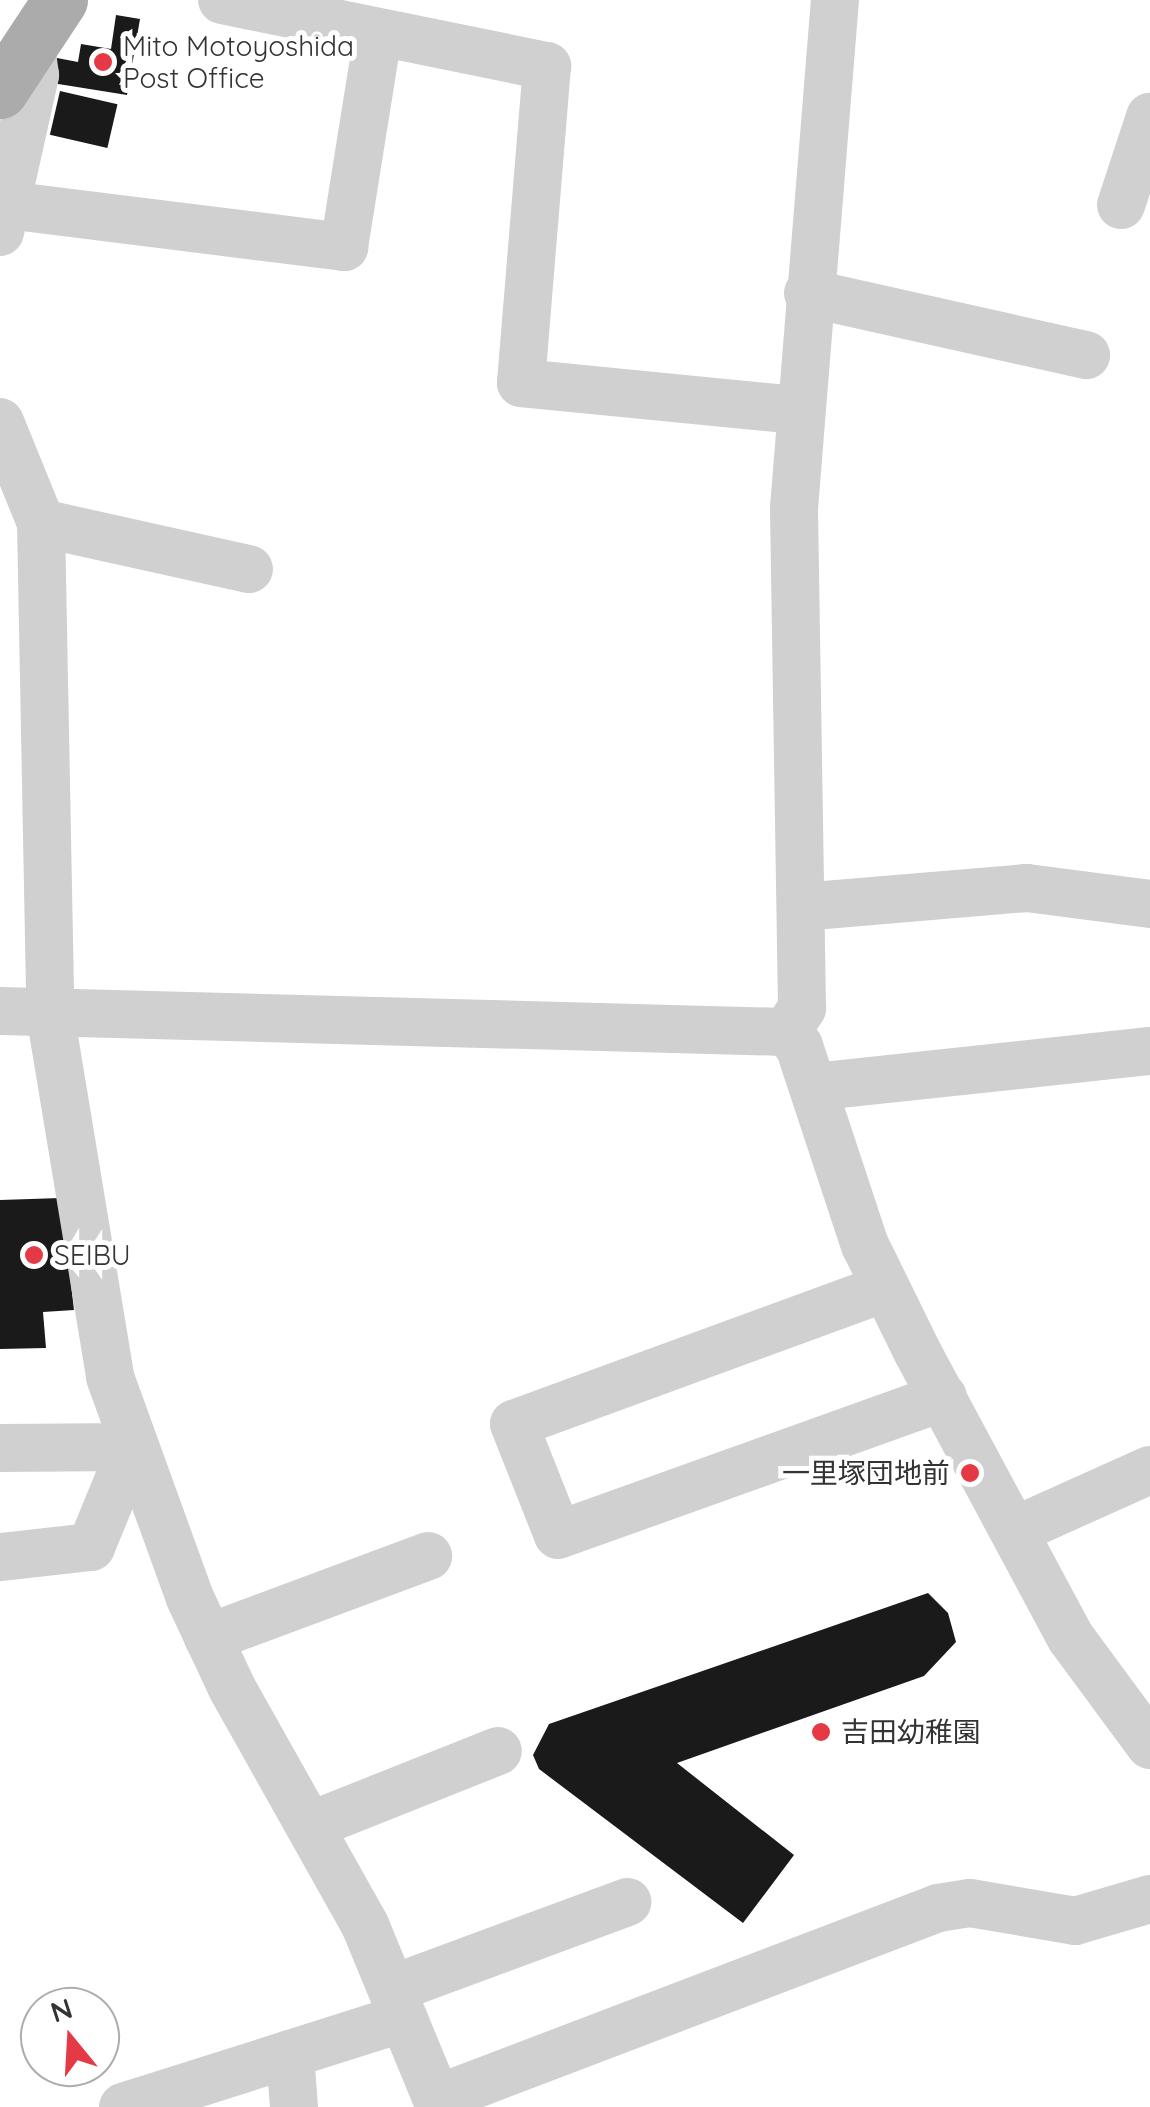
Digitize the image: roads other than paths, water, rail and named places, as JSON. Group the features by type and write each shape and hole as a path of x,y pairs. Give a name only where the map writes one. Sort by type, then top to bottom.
{"main road":[{"path":"0,92 60,0"}],"street":[{"path":"222,0 546,66 521,384 798,410"},
{"path":"786,1032 802,1008 794,619 798,410 835,0"},
{"path":"31,45 35,74 3,218 344,247 378,34"},
{"path":"1121,205 1150,116"},
{"path":"808,293 1086,355"},
{"path":"0,422 41,523 50,1013 92,1295 132,1447 208,1638 312,1825 398,2003 439,2103 938,1908 970,1903 1076,1920 1103,1918 1150,1899"},
{"path":"41,523 249,569"},
{"path":"801,907 1027,888 1150,904"},
{"path":"0,1012 786,1032 799,1046 844,1190 886,1288 1072,1638 1150,1745"},
{"path":"813,1087 1150,1051"},
{"path":"886,1288 514,1424 558,1535 943,1397"},
{"path":"0,1448 132,1447"},
{"path":"0,1557 91,1546 132,1447"},
{"path":"1014,1532 1150,1470"},
{"path":"208,1638 428,1556"},
{"path":"312,1825 498,1751"},
{"path":"123,2107 290,2054 627,1902"},
{"path":"290,2054 294,2107"}],"place":[{"name":"Mito Motoyoshida Post Office","path":"103,62"},
{"name":"SEIBU","path":"34,1255"},
{"name":"一里塚団地前","path":"970,1473"},
{"name":"吉田幼稚園","path":"821,1732"}]}
